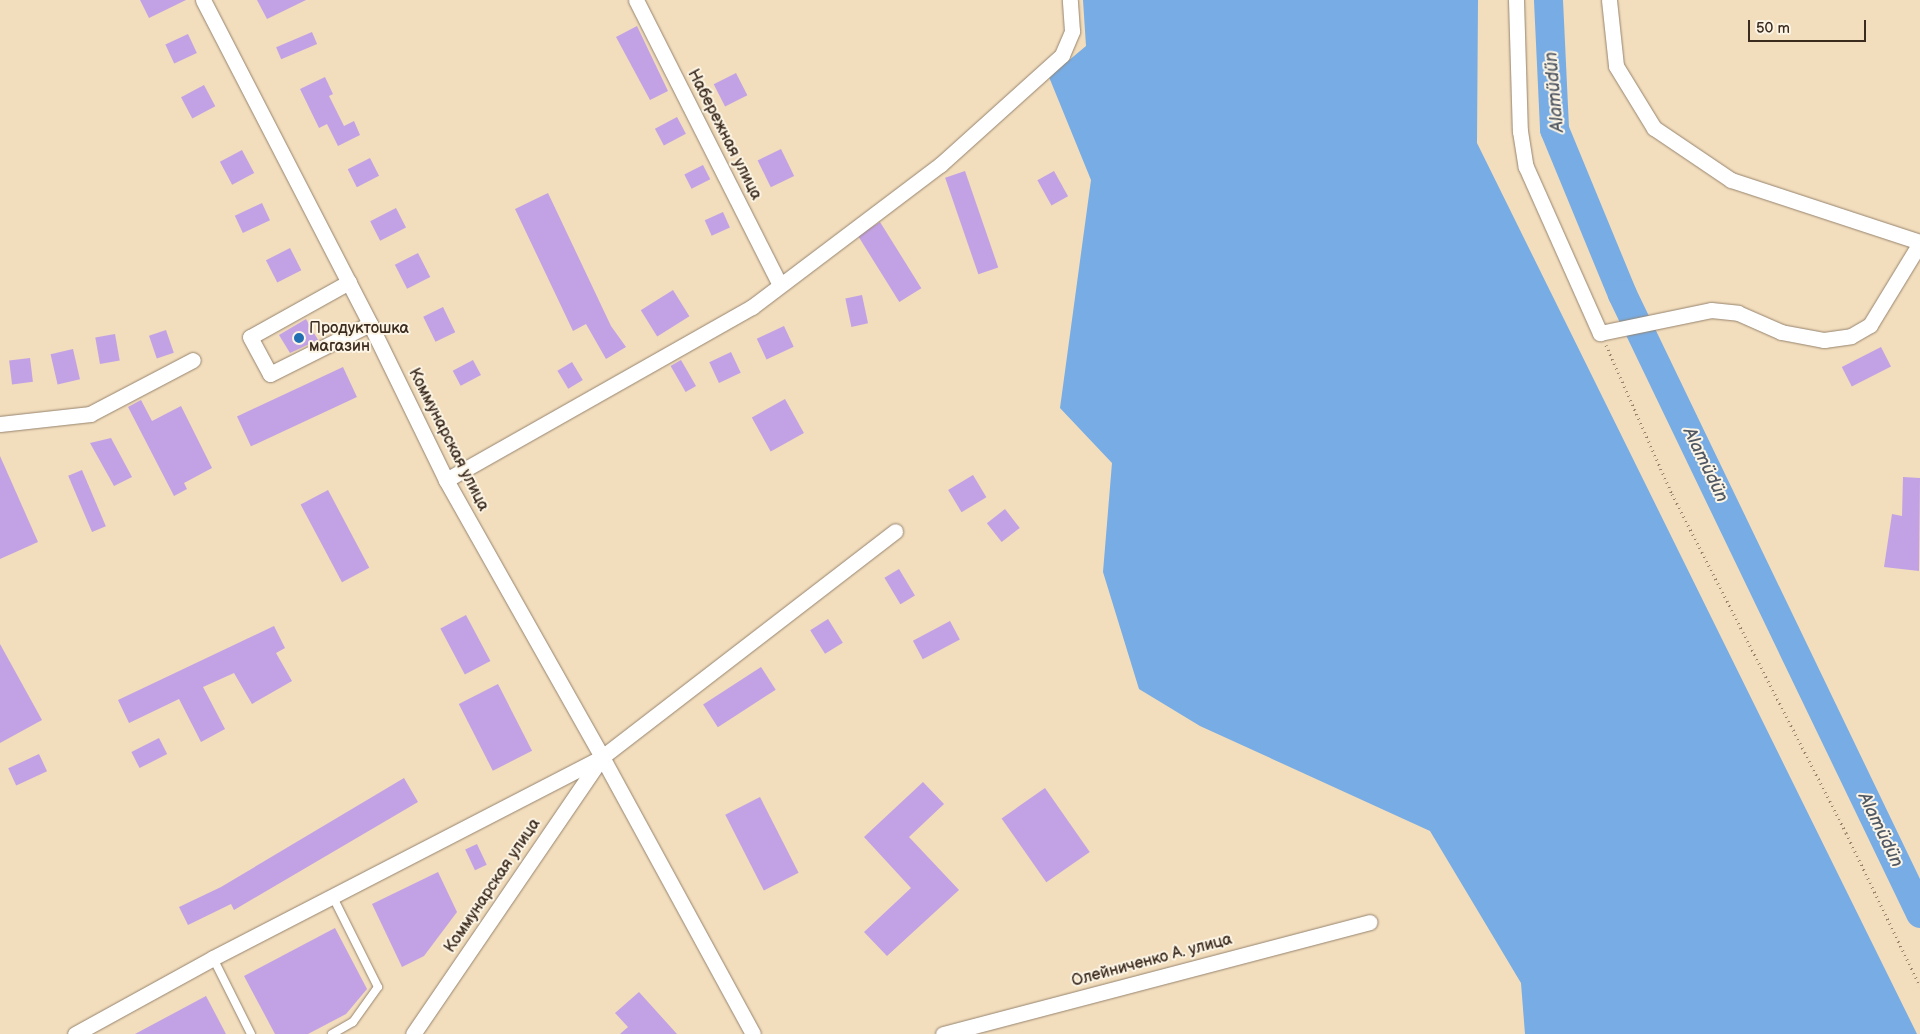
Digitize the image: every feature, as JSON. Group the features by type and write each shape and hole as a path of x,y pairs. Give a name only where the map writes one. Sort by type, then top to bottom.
{"street":[{"name":"Коммунарская улица","path":"203,0 349,282 446,480 602,757 753,1034"},
{"name":"Набережная улица","path":"636,0 780,286"},
{"path":"446,480 752,307 940,164 1043,75 1062,55 1072,31 1070,0"},
{"path":"1516,0 1520,131 1526,167 1600,333 1622,330 1711,310 1738,314 1781,332 1824,340 1851,336 1870,325 1920,243 1730,180 1654,128 1616,66 1609,0"},
{"path":"349,282 250,336 270,374 370,324"},
{"path":"0,424 90,414 194,360"},
{"path":"75,1034 213,958 602,757 895,531"},
{"name":"Коммунарская улица","path":"413,1034 602,757"},
{"name":"Олейниченко А. улица","path":"943,1034 1370,922"}],"lane":[{"path":"332,897 378,987 353,1022 332,1034"},
{"path":"213,958 251,1034"}],"path":[{"path":"1600,333 1672,494 1846,833 1920,986"}],"water":[{"path":"1083,0 1478,0 1477,143 1917,1034 1525,1034 1521,983 1430,831 1200,726 1139,689 1103,572 1112,463 1060,408 1091,180 1049,77 1086,46"}],"building":[{"path":"140,0 186,0 149,18"},
{"path":"257,0 306,0 267,19"},
{"path":"637,26 668,91 650,100 616,37"},
{"path":"312,32 317,44 281,59 276,47"},
{"path":"188,34 197,53 174,64 165,45"},
{"path":"736,73 747,95 725,107 714,84"},
{"path":"325,77 333,94 329,96 344,126 354,121 360,135 338,146 327,124 319,128 300,89"},
{"path":"204,85 215,106 192,118 181,97"},
{"path":"677,117 686,134 664,146 655,129"},
{"path":"781,149 794,176 771,187 758,160"},
{"path":"242,150 254,173 232,185 220,162"},
{"path":"370,158 379,176 357,187 348,169"},
{"path":"703,165 710,179 692,189 684,175"},
{"path":"965,171 998,267 978,274 945,178"},
{"path":"1054,171 1068,196 1051,206 1037,180"},
{"path":"548,193 611,326 626,347 606,359 586,324 573,331 515,209"},
{"path":"262,203 270,220 243,233 235,216"},
{"path":"396,208 406,228 380,241 370,221"},
{"path":"723,212 730,228 712,236 705,220"},
{"path":"880,222 921,288 899,302 858,236"},
{"path":"290,248 301,270 277,283 266,260"},
{"path":"418,253 430,277 407,289 395,265"},
{"path":"673,290 689,316 657,336 641,310"},
{"path":"862,295 868,323 851,327 845,299"},
{"path":"443,307 455,332 436,342 423,317"},
{"name":"Продуктошка магазин","path":"306,319 318,340 290,353 279,335"},
{"path":"784,326 794,347 767,360 757,339"},
{"path":"166,330 174,353 157,359 149,336"},
{"path":"115,334 120,361 100,364 95,337"},
{"path":"1881,347 1891,367 1852,387 1842,367"},
{"path":"73,349 80,379 58,384 51,354"},
{"path":"731,352 741,373 719,383 709,362"},
{"path":"30,358 33,382 12,384 9,361"},
{"path":"473,360 481,375 461,386 453,371"},
{"path":"681,360 696,386 686,392 671,366"},
{"path":"572,362 583,380 568,389 557,371"},
{"path":"343,367 357,397 251,446 237,416"},
{"path":"785,399 804,433 771,452 752,417"},
{"path":"141,400 152,421 181,406 212,468 184,483 187,489 174,496 128,407"},
{"path":"111,438 132,477 114,486 90,443"},
{"path":"0,456 38,542 0,559"},
{"path":"82,470 106,526 92,532 68,476"},
{"path":"973,475 986,497 962,512 948,490"},
{"path":"1903,477 1920,478 1919,571 1884,567 1892,514 1902,516"},
{"path":"328,490 369,568 342,582 301,505"},
{"path":"1005,509 1020,528 1002,542 987,523"},
{"path":"899,569 915,596 900,604 884,578"},
{"path":"466,615 490,661 465,675 440,629"},
{"path":"828,619 843,643 825,654 810,630"},
{"path":"950,621 960,640 923,659 913,641"},
{"path":"274,626 285,648 276,653 292,681 252,704 234,673 203,687 225,729 201,742 179,699 129,723 118,700"},
{"path":"0,644 42,720 0,743"},
{"path":"761,667 776,690 718,727 703,705"},
{"path":"498,684 532,751 493,771 459,704"},
{"path":"159,738 167,754 140,768 131,752"},
{"path":"39,754 47,771 16,786 8,768"},
{"path":"404,778 418,802 234,910 231,904 188,925 179,907 221,887"},
{"path":"923,782 944,804 909,837 959,890 887,956 864,932 911,888 864,837"},
{"path":"1045,788 1090,852 1046,882 1002,818"},
{"path":"760,797 799,873 764,890 725,815"},
{"path":"477,844 487,865 475,870 465,849"},
{"path":"438,872 457,912 424,956 402,967 372,904"},
{"path":"335,928 367,989 346,1014 308,1034 275,1034 244,976"},
{"path":"639,992 677,1034 620,1034 628,1027 615,1013"},
{"path":"206,996 226,1034 135,1034"}],"waterway":[{"name":"Alamüdün","path":"1548,0 1554,129 1622,294 1920,913"}],"place":[{"name":"Продуктошка магазин","path":"299,338"}]}
